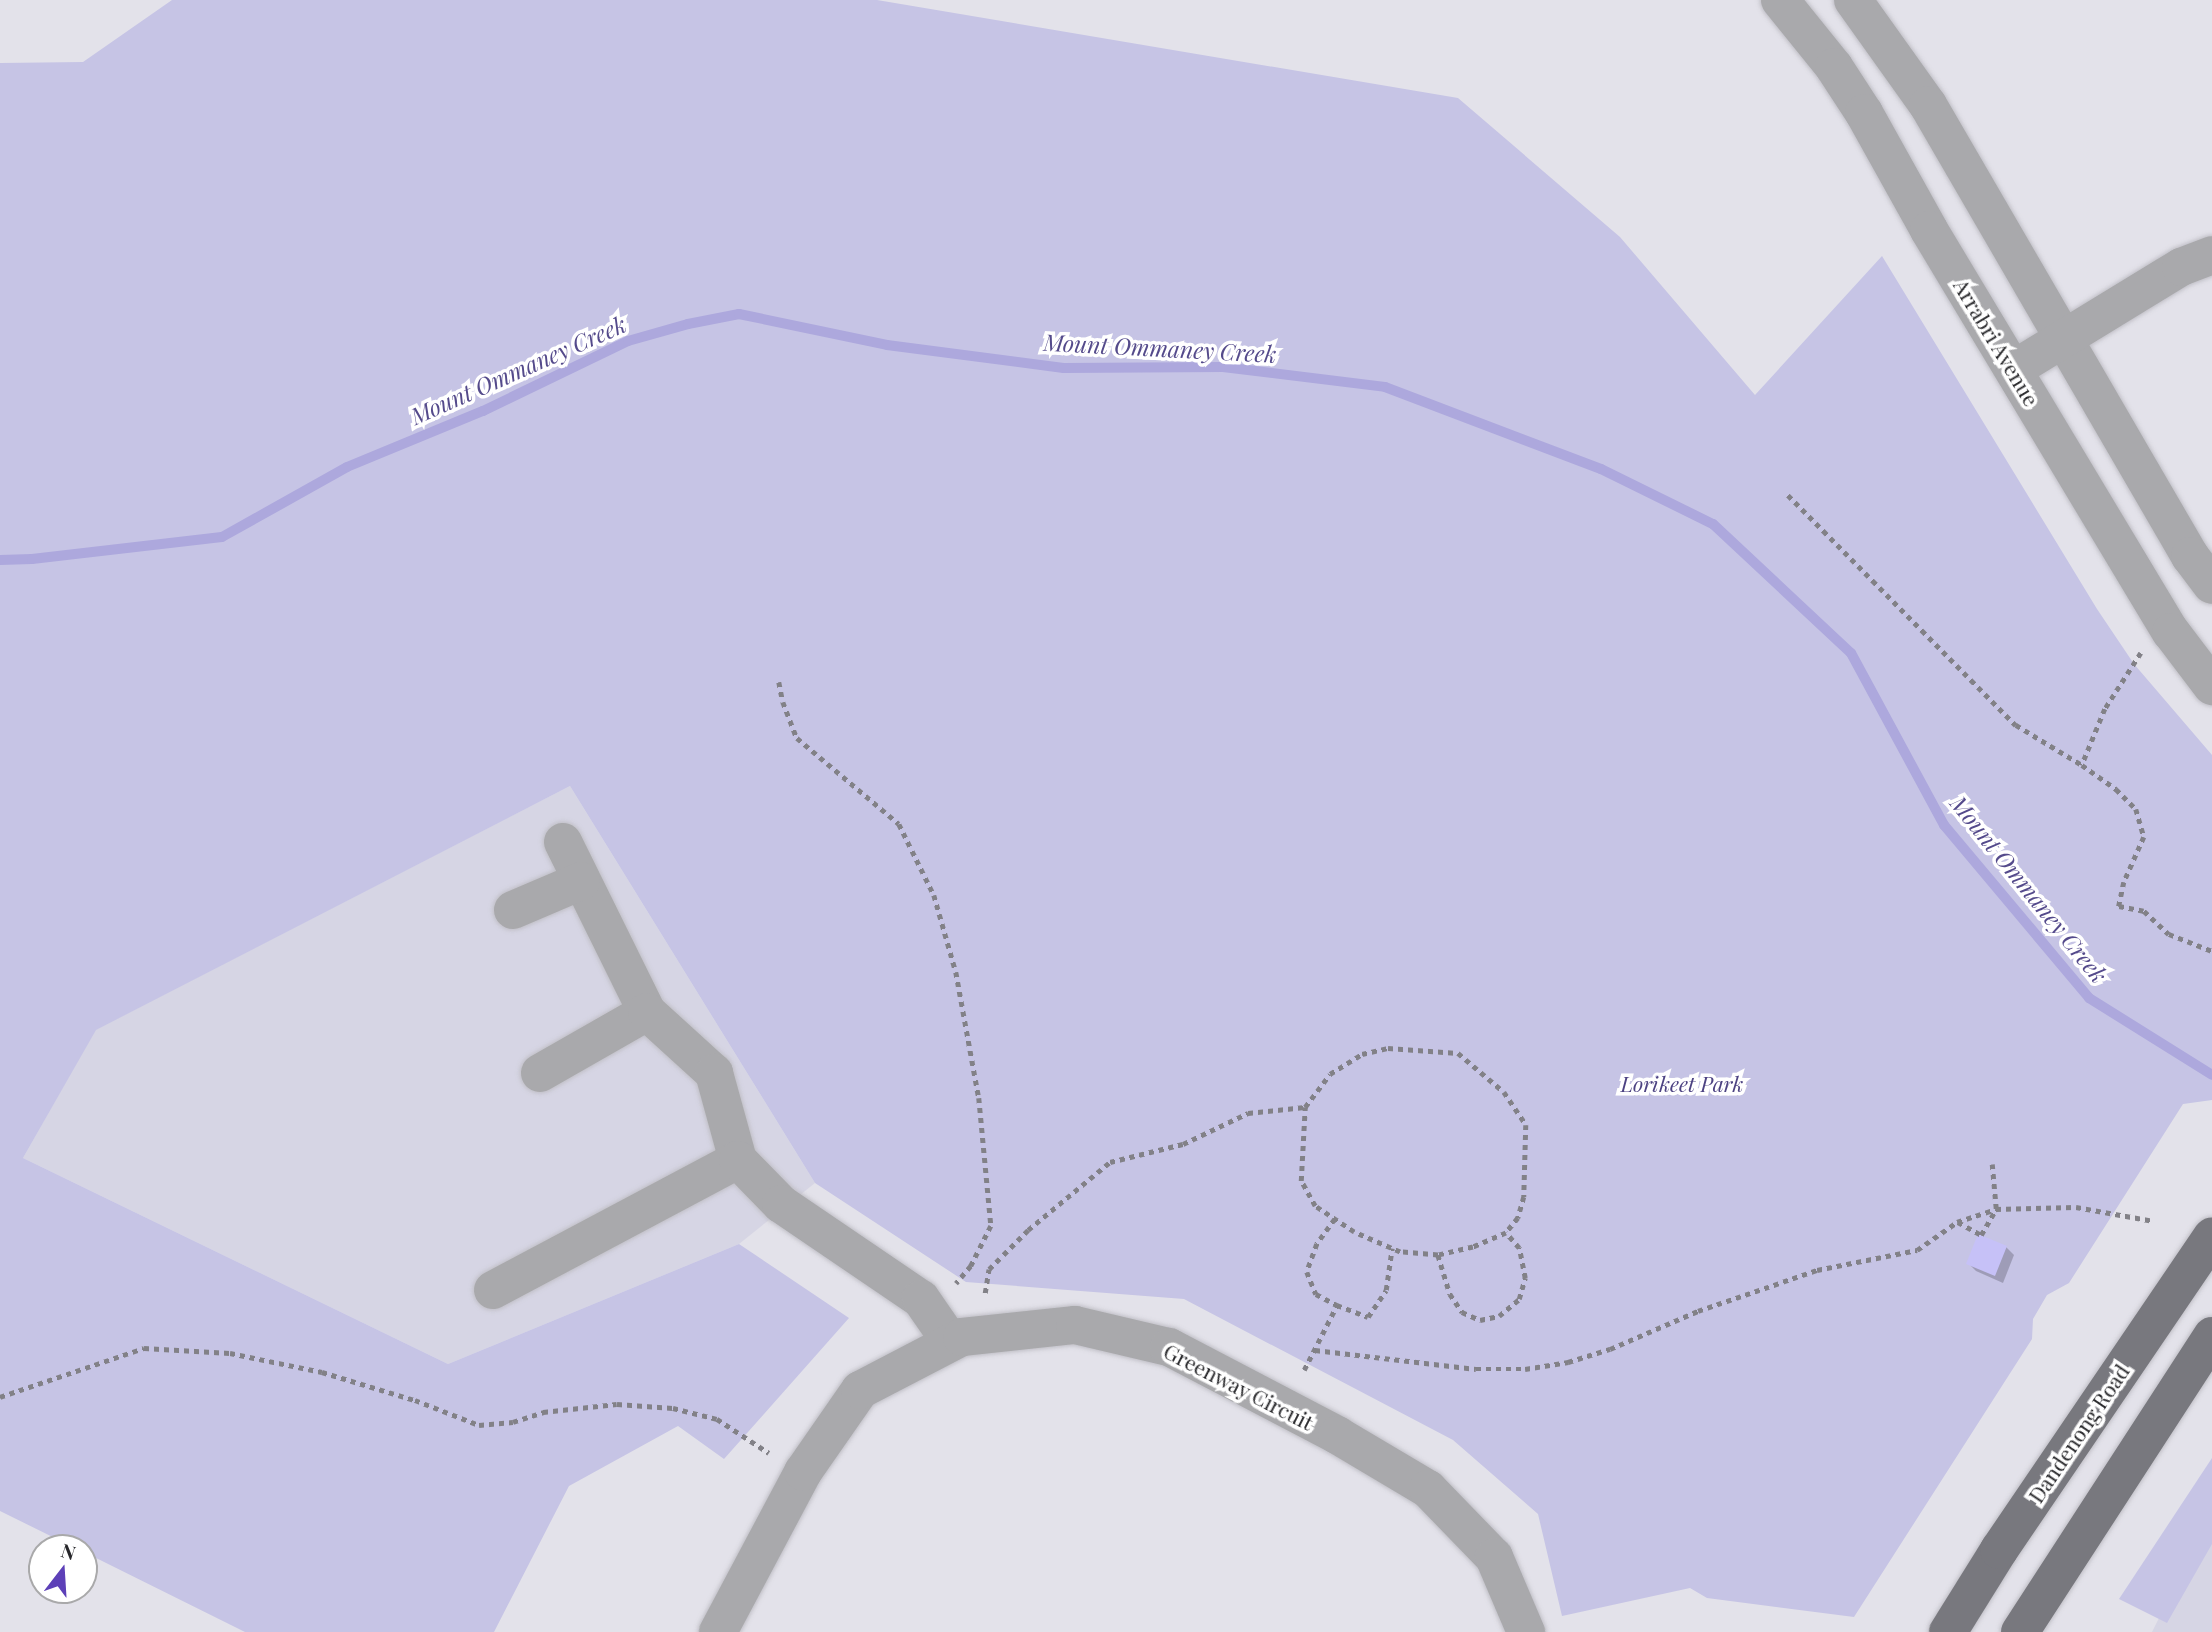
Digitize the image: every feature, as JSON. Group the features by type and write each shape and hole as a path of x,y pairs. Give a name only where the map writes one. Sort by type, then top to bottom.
{"main road":[{"name":"Dandenong Road","path":"1948,1632 2007,1539 2212,1237"},
{"path":"2020,1632 2212,1336"}],"street":[{"name":"Arrabri Avenue","path":"1780,0 1834,67 1864,113 1929,230 2171,632 2212,686"},
{"path":"1853,0 1928,105 2190,556 2212,584"},
{"path":"2014,369 2181,267 2212,255"},
{"path":"563,842 647,1012 714,1073 737,1160 781,1204 920,1299 941,1328"},
{"path":"513,910 582,881"},
{"path":"540,1073 647,1012"},
{"path":"493,1290 737,1160"},
{"name":"Greenway Circuit","path":"718,1632 803,1472 860,1390 941,1328 962,1337 1075,1325 1169,1347 1337,1435 1428,1489 1494,1557 1526,1632"}],"path":[{"path":"1788,495 2016,725 2082,765 2116,789 2136,808 2144,837 2124,882 2119,906 2144,911 2169,934 2212,951"},
{"path":"2082,765 2110,700 2143,649"},
{"path":"779,682 797,738 899,824 934,895 956,972 979,1098 991,1226 941,1328"},
{"path":"1388,1048 1458,1053 1504,1092 1526,1125 1524,1197 1518,1218 1506,1233 1473,1247 1438,1255 1400,1252 1354,1233 1335,1219 1315,1206 1301,1181 1305,1107 1330,1074 1362,1054 1388,1048"},
{"path":"985,1293 989,1269 1028,1230 1110,1162 1183,1144 1248,1113 1305,1107"},
{"path":"1957,1222 1981,1235 1996,1209 1992,1164"},
{"path":"1315,1350 1476,1369 1525,1369 1567,1362 1610,1349 1698,1311 1817,1270 1917,1250 1957,1222 1996,1209 2076,1208 2154,1221"},
{"path":"1335,1219 1317,1244 1307,1272 1316,1294 1338,1306 1368,1317 1385,1290 1392,1248"},
{"path":"1438,1255 1450,1294 1462,1312 1480,1320 1499,1316 1519,1298 1525,1278 1518,1248 1506,1233"},
{"path":"1304,1370 1338,1306"},
{"path":"0,1396 144,1348 230,1353 335,1376 415,1400 479,1425 513,1422 543,1412 617,1404 673,1408 716,1419 803,1472"}],"shaded area":[{"path":"570,786 815,1183 739,1244 448,1364 23,1158 95,1030"},
{"path":"2212,1512 2212,1632 2152,1632"}],"green space":[{"name":"Lorikeet Park","path":"172,0 877,0 1458,98 1620,237 1755,395 1882,256 2097,609 2134,664 2212,755 2212,1100 2183,1104 2069,1283 2047,1295 2033,1319 2032,1339 1854,1617 1707,1598 1690,1588 1562,1616 1538,1514 1453,1440 1184,1299 966,1282 815,1183 570,786 96,1030 23,1158 448,1364 739,1244 849,1318 724,1459 678,1426 569,1486 494,1632 245,1632 98,1559 98,1534 47,1534 0,1511 0,63 83,62"},
{"path":"2212,1458 2212,1544 2167,1623 2119,1599"}],"building":[{"path":"1978,1234 2007,1246 1995,1276 1966,1264"}],"waterway":[{"name":"Mount Ommaney Creek","path":"0,560 32,559 222,537 347,467 483,411 628,341 688,324 739,314 887,345 1064,368 1223,367 1385,387 1601,469 1713,524 1851,653 1944,825 2089,998 2212,1075"}]}
